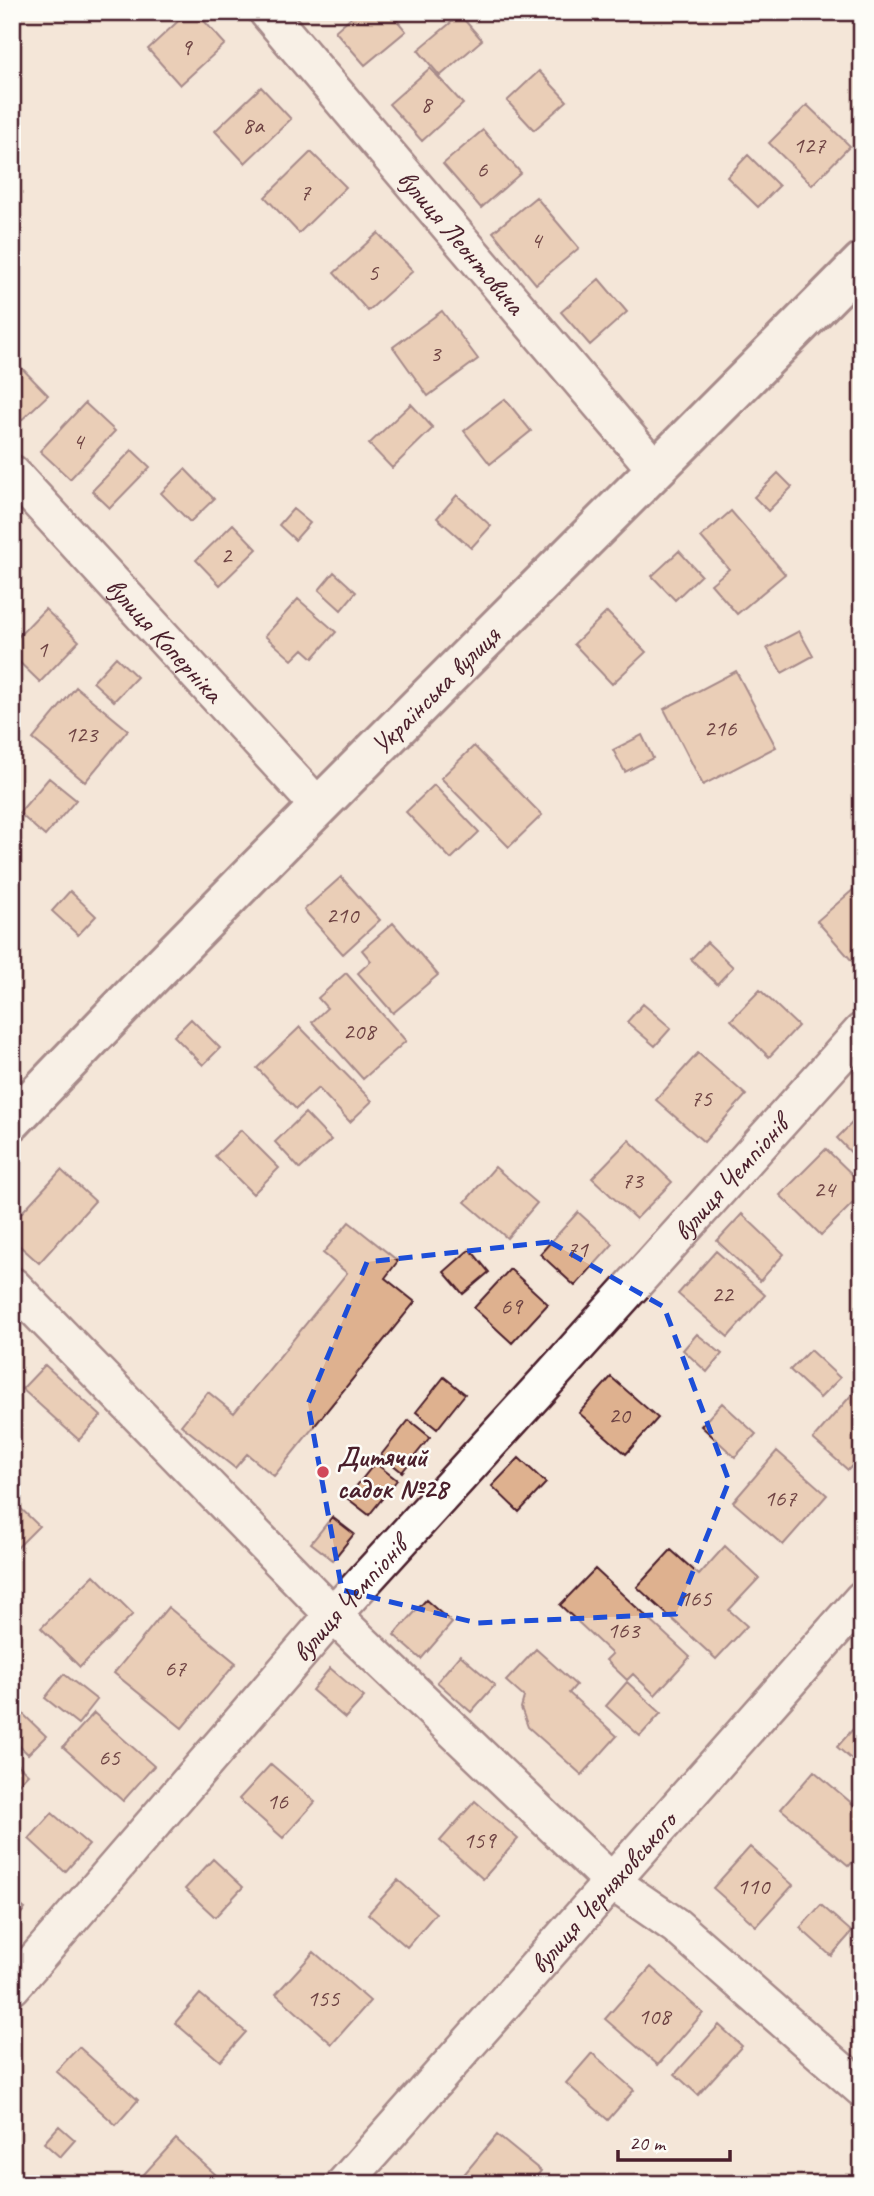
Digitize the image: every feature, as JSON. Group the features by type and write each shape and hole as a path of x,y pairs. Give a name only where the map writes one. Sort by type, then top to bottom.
{"main road":[{"name":"Українська вулиця","path":"12,1121 318,806 862,262"}],"street":[{"name":"вулиця Леонтовича","path":"267,12 656,470"},
{"name":"вулиця Коперніка","path":"12,473 318,806"},
{"name":"вулиця Чемпіонів","path":"12,1986 333,1615 862,1031"},
{"path":"12,1286 333,1615 612,1882 676,1926 862,2089"},
{"name":"вулиця Черняховського","path":"344,2184 862,1600"}],"highlighted area":[{"path":"550,1242 664,1307 729,1481 676,1614 477,1623 342,1590 308,1404 367,1262"}],"building":[{"path":"188,12 196,12 225,44 180,85 148,49"},
{"path":"357,12 390,12 406,31 365,65 335,31"},
{"path":"460,15 482,40 440,76 418,50"},
{"path":"430,68 463,104 422,141 389,104"},
{"path":"539,71 567,101 534,130 507,101"},
{"path":"261,87 291,119 245,163 215,131"},
{"path":"807,105 850,146 812,185 769,143"},
{"path":"483,130 521,173 481,208 443,164"},
{"path":"311,152 346,187 299,233 265,197"},
{"path":"748,155 779,186 758,207 727,177"},
{"path":"536,197 579,248 536,284 493,232"},
{"path":"378,233 413,271 368,311 334,273"},
{"path":"599,279 627,312 590,345 561,312"},
{"path":"442,311 478,359 428,396 393,347"},
{"path":"12,358 48,395 12,429"},
{"path":"505,399 531,431 490,464 464,431"},
{"path":"85,403 115,431 70,479 40,451"},
{"path":"411,404 433,428 392,468 369,444"},
{"path":"132,450 150,467 110,508 92,491"},
{"path":"185,469 214,499 190,522 161,493"},
{"path":"778,473 792,487 768,511 754,497"},
{"path":"457,495 491,526 471,548 437,518"},
{"path":"293,509 310,523 295,540 279,525"},
{"path":"731,511 785,574 737,614 711,584 729,569 701,537"},
{"path":"233,524 257,549 220,585 196,560"},
{"path":"679,551 701,575 675,600 652,576"},
{"path":"334,572 356,592 341,610 319,590"},
{"path":"298,599 336,632 313,658 303,649 292,660 265,636"},
{"path":"45,609 79,641 40,682 12,655 12,643"},
{"path":"607,612 646,652 612,684 574,644"},
{"path":"799,631 813,656 782,673 767,648"},
{"path":"116,657 137,677 114,701 93,682"},
{"path":"736,671 776,747 703,785 664,709"},
{"path":"76,687 128,730 85,782 33,739"},
{"path":"642,735 653,758 625,772 613,750"},
{"path":"474,746 542,815 509,847 441,778"},
{"path":"49,778 76,800 45,836 19,813"},
{"path":"434,785 479,832 451,859 406,812"},
{"path":"341,877 380,920 343,954 304,910"},
{"path":"862,882 862,966 859,969 817,921"},
{"path":"70,891 96,916 78,935 52,911"},
{"path":"393,923 438,975 393,1013 358,973 371,961 362,950"},
{"path":"707,942 733,967 717,984 691,959"},
{"path":"346,973 406,1041 363,1079 312,1022 327,1008 318,998"},
{"path":"760,990 798,1026 769,1057 731,1020"},
{"path":"643,1004 671,1028 655,1046 627,1022"},
{"path":"191,1019 220,1048 203,1065 174,1036"},
{"path":"300,1027 372,1101 350,1122 318,1088 296,1109 257,1068"},
{"path":"698,1053 746,1095 704,1142 656,1100"},
{"path":"305,1113 331,1140 300,1169 275,1142"},
{"path":"862,1113 862,1164 837,1138"},
{"path":"241,1130 279,1168 253,1194 215,1156"},
{"path":"629,1140 672,1182 636,1219 592,1178"},
{"path":"826,1149 862,1184 862,1194 821,1235 780,1195"},
{"path":"495,1167 537,1203 507,1238 465,1202"},
{"path":"61,1170 95,1201 39,1263 12,1239 12,1223"},
{"path":"578,1212 613,1244 575,1286 540,1254"},
{"path":"742,1214 784,1254 760,1281 717,1241"},
{"path":"349,1222 398,1261 385,1278 415,1302 274,1476 247,1454 235,1468 181,1425 208,1392 234,1413 347,1273 323,1253"},
{"path":"470,1249 489,1272 463,1294 444,1272"},
{"path":"716,1251 765,1295 728,1337 678,1294"},
{"path":"510,1269 548,1304 512,1343 474,1308"},
{"path":"697,1334 722,1354 707,1372 683,1350"},
{"path":"810,1350 840,1378 820,1398 790,1370"},
{"path":"45,1365 101,1416 79,1440 22,1389"},
{"path":"444,1377 465,1394 437,1429 416,1412"},
{"path":"611,1377 658,1418 626,1454 579,1413"},
{"path":"854,1392 862,1399 862,1455 848,1470 813,1439"},
{"path":"722,1403 756,1434 735,1457 701,1426"},
{"path":"409,1420 430,1437 402,1472 381,1455"},
{"path":"777,1451 827,1495 783,1545 733,1502"},
{"path":"519,1458 546,1483 519,1512 492,1486"},
{"path":"375,1463 397,1480 369,1515 347,1498"},
{"path":"12,1500 39,1526 12,1553"},
{"path":"332,1517 354,1534 333,1560 311,1543"},
{"path":"725,1546 759,1578 729,1610 747,1626 716,1659 637,1587 671,1550 699,1575"},
{"path":"595,1569 690,1657 655,1695 633,1674 627,1680 606,1660 612,1654 560,1605"},
{"path":"94,1575 133,1614 80,1667 41,1628"},
{"path":"426,1600 452,1623 421,1659 394,1635"},
{"path":"168,1607 236,1663 182,1728 114,1673"},
{"path":"536,1649 576,1685 569,1693 617,1736 582,1775 528,1727 521,1708 524,1697 506,1681"},
{"path":"460,1655 495,1685 471,1712 437,1682"},
{"path":"330,1668 364,1697 345,1718 312,1690"},
{"path":"64,1674 97,1700 78,1724 45,1698"},
{"path":"627,1682 661,1713 640,1736 606,1706"},
{"path":"20,1711 46,1736 28,1754 12,1739 12,1719"},
{"path":"94,1713 154,1766 123,1801 63,1747"},
{"path":"862,1719 862,1768 837,1747"},
{"path":"12,1759 28,1774 12,1791"},
{"path":"271,1764 315,1802 283,1838 239,1799"},
{"path":"814,1771 862,1812 862,1851 849,1866 781,1809"},
{"path":"475,1801 518,1839 483,1879 440,1841"},
{"path":"52,1813 89,1845 65,1872 29,1839"},
{"path":"750,1847 793,1885 756,1926 713,1888"},
{"path":"213,1859 243,1887 215,1917 185,1889"},
{"path":"398,1880 436,1913 407,1947 368,1914"},
{"path":"12,1899 25,1909 12,1924"},
{"path":"821,1905 852,1932 831,1956 800,1928"},
{"path":"314,1952 370,2001 332,2044 276,1994"},
{"path":"651,1967 703,2013 658,2065 605,2019"},
{"path":"200,1994 246,2032 220,2061 175,2023"},
{"path":"719,2025 742,2046 698,2095 675,2074"},
{"path":"79,2047 138,2100 116,2125 56,2071"},
{"path":"592,2053 634,2090 608,2120 566,2083"},
{"path":"59,2126 75,2140 60,2157 44,2143"},
{"path":"497,2135 541,2171 530,2184 456,2184"},
{"path":"176,2139 225,2183 135,2184"}],"place":[{"name":"Дитячий садок №28","path":"323,1472"}]}
